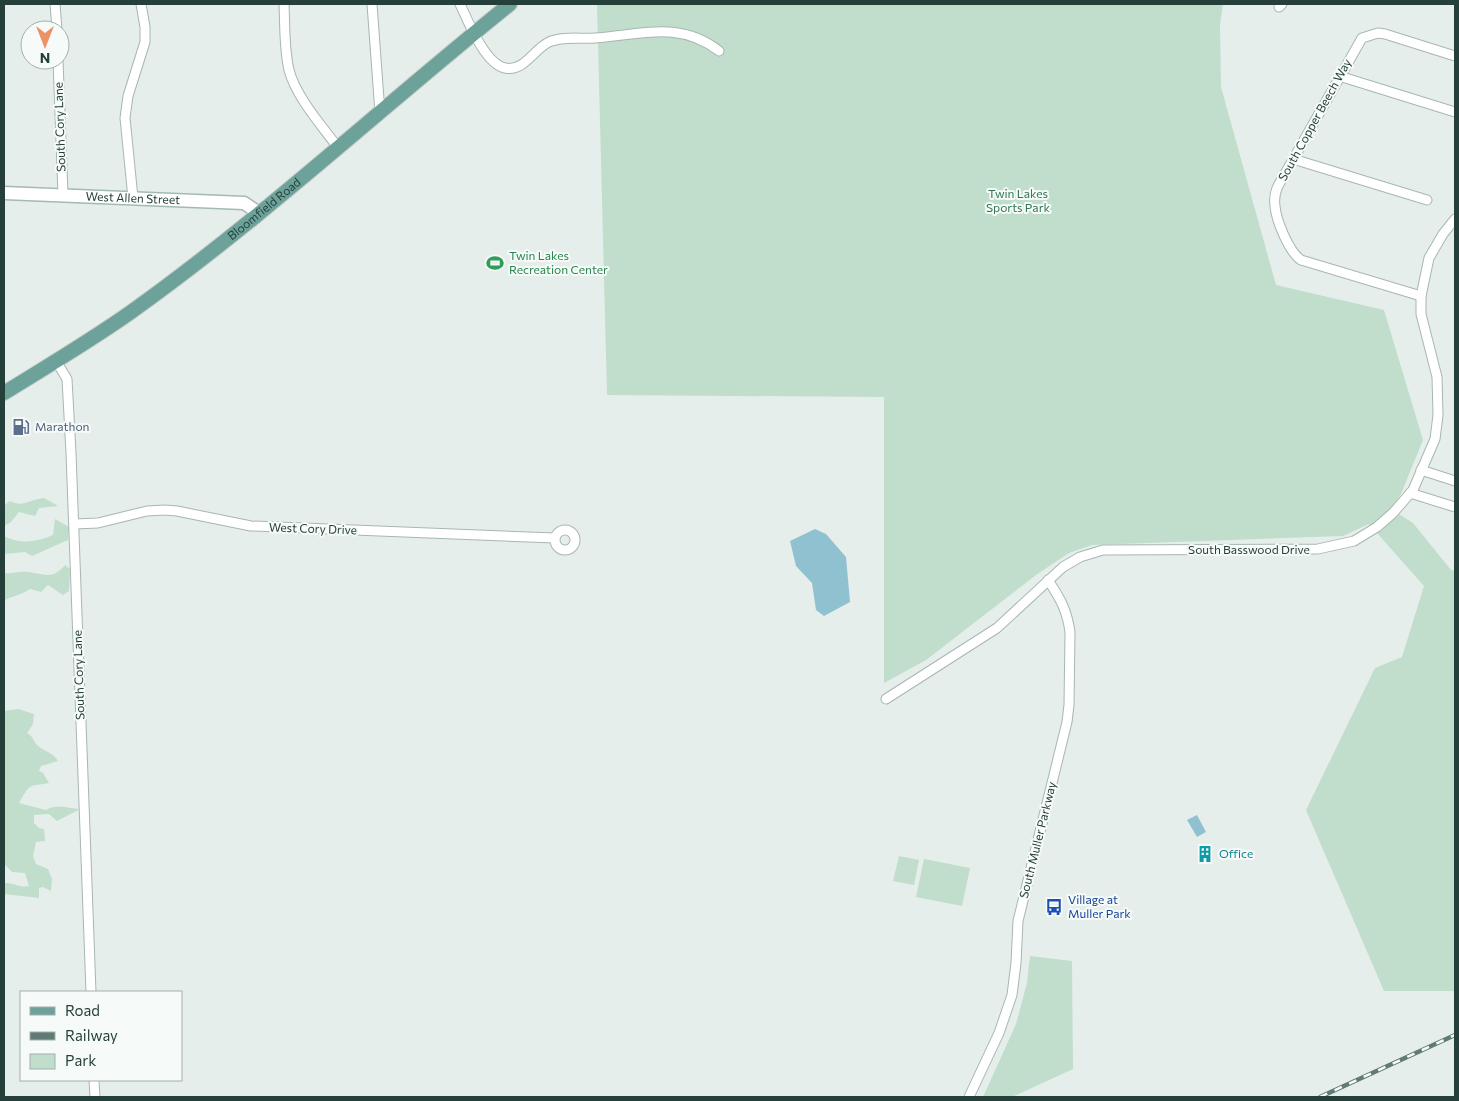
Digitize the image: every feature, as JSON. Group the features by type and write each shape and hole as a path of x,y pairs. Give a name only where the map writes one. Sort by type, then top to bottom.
{"main road":[{"name":"Bloomfield Road","path":"4,393 130,312 184,273 339,149 474,32 510,4"}],"street":[{"path":"56,4 57,20"},
{"path":"133,198 125,118 128,96 144,42 141,4"},
{"path":"284,4 288,61 292,80 311,111 339,149"},
{"path":"372,4 380,113"},
{"path":"460,4 482,47 492,61 502,67 508,68 522,64 542,46 554,41 654,31 677,32 695,36 719,51"},
{"name":"South Copper Beech Way","path":"1421,296 1301,260 1291,250 1275,207 1276,191 1358,42 1366,36 1378,33 1455,56"},
{"name":"South Cory Lane","path":"58,70 63,195"},
{"path":"1339,76 1455,112"},
{"path":"1293,159 1426,200"},
{"name":"West Allen Street","path":"4,193 244,203 259,213"},
{"name":"South Basswood Drive","path":"886,699 996,628 1048,580 1072,561 1092,552 1103,550 1318,549 1354,541 1377,527 1393,513 1410,493 1435,439 1438,415 1437,377 1420,314 1421,296 1429,258 1443,234 1455,220"},
{"name":"South Cory Lane","path":"56,361 67,379 91,991"},
{"path":"1421,470 1455,481"},
{"path":"1410,493 1455,507"},
{"name":"West Cory Drive","path":"74,524 98,523 147,511 171,510 251,526 555,538"},
{"name":"South Muller Parkway","path":"969,1097 998,1033 1012,995 1018,920 1067,722 1070,632 1068,619 1061,600 1048,580"},
{"path":"94,1081 95,1097"}],"green space":[{"name":"Twin Lakes Sports Park","path":"597,4 1223,4 1220,25 1221,87 1276,285 1384,310 1423,440 1401,494 1391,509 1413,523 1451,570 1455,571 1455,991 1384,991 1306,810 1375,668 1402,657 1424,586 1369,524 1343,536 1092,545 1069,553 1036,575 926,660 884,683 884,397 607,395"},
{"path":"44,498 58,506 39,508 35,516 19,512 11,522 4,526 4,505 10,501 19,504"},
{"path":"55,519 69,527 68,540 32,556 25,552 4,554 4,536 16,541 35,541 53,535"},
{"path":"65,565 70,569 69,591 63,595 48,585 41,592 30,589 4,601 4,573 25,572 48,575 56,573"},
{"path":"18,709 34,714 33,724 27,733 38,746 58,761 41,766 39,771 43,773 49,783 30,787 19,803 46,810 59,807 80,809 57,821 49,814 34,815 34,823 39,828 44,829 45,841 36,842 33,856 36,864 48,869 52,879 51,891 43,887 39,888 39,898 4,894 4,883 29,886 25,873 12,872 4,864 4,711"},
{"path":"899,856 919,860 914,885 893,881"},
{"path":"924,859 970,868 962,906 916,897"},
{"path":"1030,956 1072,961 1073,1069 1012,1097 983,1097 1016,1024 1027,983"}],"water":[{"path":"815,529 826,534 846,557 850,602 824,616 816,610 812,583 796,566 790,541"},
{"path":"1197,815 1206,832 1197,837 1187,820"}],"railway":[{"path":"1320,1097 1455,1035"}],"place":[{"name":"Twin Lakes Recreation Center","path":"495,263"},
{"name":"Marathon","path":"21,427"},
{"name":"Office","path":"1205,854"},
{"name":"Village at Muller Park","path":"1054,907"}]}
